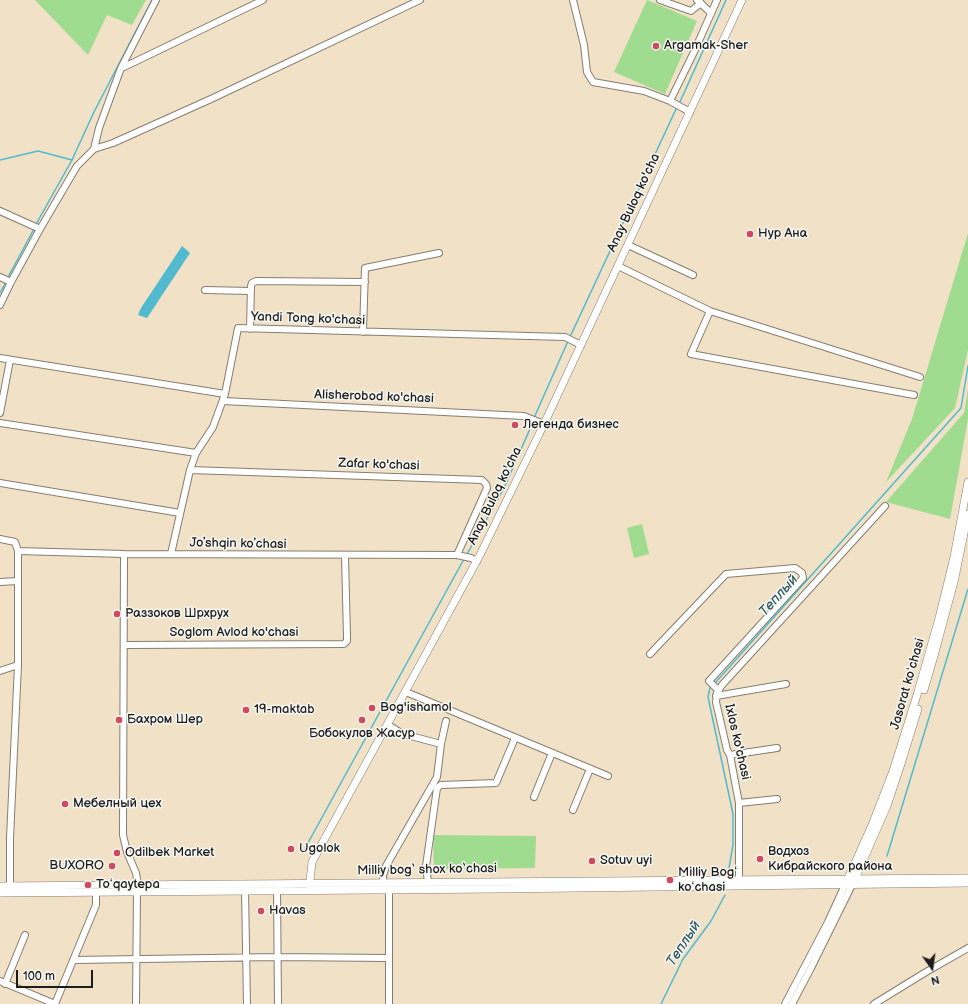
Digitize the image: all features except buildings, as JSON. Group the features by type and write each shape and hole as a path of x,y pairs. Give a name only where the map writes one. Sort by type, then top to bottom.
{"main road":[{"name":"Anay Buloq ko'cha","path":"309,887 312,862 406,692 474,559 618,266 742,0"},
{"name":"Jasorat koʻchasi","path":"850,882 894,771 918,695 954,558 968,482"},
{"name":"Jasorat koʻchasi","path":"850,882 886,806 911,734 954,582 968,514"},
{"path":"850,882 968,878"},
{"name":"Milliy bog‘ shox ko‘chasi","path":"0,893 61,889 309,887 389,889 739,880 850,882"},
{"name":"Milliy bog‘ shox ko‘chasi","path":"0,886 96,892 137,888 277,890 383,883 428,882 499,885 850,882"},
{"path":"850,882 968,884"}],"street":[{"path":"94,149 98,128 122,68 156,0"},
{"path":"122,68 263,0"},
{"path":"0,305 6,280 40,229 77,166 94,149 112,144 197,106 420,0"},
{"path":"573,0 584,45 587,72 593,82 644,91 690,112"},
{"path":"660,0 691,11 699,2 710,12"},
{"path":"673,103 710,12 717,0"},
{"path":"0,211 40,229"},
{"path":"628,245 693,275"},
{"path":"363,332 365,268 439,253"},
{"path":"618,266 710,311 920,377"},
{"path":"250,329 251,290 252,283 256,281 365,282"},
{"path":"204,290 251,290"},
{"path":"710,311 691,354 914,395"},
{"name":"Yandi Tong ko'chasi","path":"171,554 190,470 196,454 213,427 223,401 238,328 568,338 579,343"},
{"path":"0,358 225,394"},
{"path":"0,413 10,360"},
{"name":"Alisherobod ko'chasi","path":"223,401 524,416 541,423"},
{"path":"0,424 196,454"},
{"name":"Zafar ko'chasi","path":"190,470 482,480 486,484 487,488 457,555"},
{"path":"0,483 180,513"},
{"name":"Ixlos ko'chasi","path":"739,880 739,803 730,755 727,750 714,688 885,506"},
{"path":"0,539 14,542 18,551 18,665 10,838 10,886"},
{"name":"Joʼshqin koʼchasi","path":"18,551 124,554 345,556 457,555 474,559"},
{"path":"124,554 123,835 127,852 136,873 136,1004"},
{"name":"Soglom Avlod ko'chasi","path":"124,645 344,644 347,641 345,556"},
{"path":"650,654 726,574 795,568 802,573 803,578 714,688"},
{"path":"0,582 18,581"},
{"path":"0,671 18,665"},
{"path":"714,688 786,684"},
{"path":"406,692 608,776"},
{"path":"383,883 382,876 386,866 437,777 446,720"},
{"path":"388,725 403,734 441,744"},
{"path":"428,882 426,866 437,788 441,785 496,783 515,738"},
{"path":"730,755 777,748"},
{"path":"534,797 552,753"},
{"path":"573,810 590,769"},
{"path":"739,803 777,799"},
{"path":"785,1004 850,882"},
{"path":"792,1004 811,968 850,882"},
{"path":"389,889 389,1004"},
{"path":"245,890 247,1004"},
{"path":"277,890 278,1004"},
{"path":"25,935 3,982 55,1004 96,905 96,892"},
{"path":"874,1004 968,948"},
{"path":"74,960 277,957 389,958"}],"green space":[{"path":"35,0 146,0 132,25 107,15 88,55"},
{"name":"Argamak-Sher","path":"647,0 697,21 665,94 614,72"},
{"path":"968,233 968,350 955,408 886,482 912,419"},
{"path":"968,389 968,419 950,519 886,502 964,413"},
{"path":"642,524 649,554 634,558 627,528"},
{"path":"433,835 536,836 535,868 434,869"}],"water":[{"path":"182,246 190,253 147,318 138,315 141,308"}],"waterway":[{"path":"35,226 72,160 93,114 152,0"},
{"path":"679,104 726,0"},
{"path":"570,337 677,107"},
{"path":"0,160 38,151 72,160"},
{"path":"7,279 34,229"},
{"path":"0,293 6,282"},
{"path":"534,418 568,341"},
{"name":"Теплый","path":"715,683 961,408 968,366"},
{"path":"466,556 504,488 533,422"},
{"path":"303,852 464,559"},
{"path":"887,856 968,589"},
{"name":"Теплый","path":"712,686 708,697 733,814 733,845 728,874"},
{"name":"Теплый","path":"661,1004 683,959 711,921 725,895"}],"place":[{"name":"Argamak-Sher","path":"656,46"},
{"name":"Нур Ана","path":"750,234"},
{"name":"Легенда бизнес","path":"515,425"},
{"name":"Раззоков Шрхрух","path":"117,614"},
{"name":"Bog'ishamol","path":"372,708"},
{"name":"19-maktab","path":"246,710"},
{"name":"Бахром Шер","path":"119,720"},
{"name":"Бобокулов Жасур","path":"362,720"},
{"name":"Мебелный цех","path":"65,804"},
{"name":"Ugolok","path":"291,849"},
{"name":"Odilbek Market","path":"117,853"},
{"name":"Водхоз Кибрайского района","path":"760,859"},
{"name":"Sotuv uyi","path":"592,861"},
{"name":"BUXORO","path":"112,866"},
{"name":"Milliy Bogʻ koʻchasi","path":"670,880"},
{"name":"Toʻqaytepa","path":"88,885"},
{"name":"Havas","path":"261,911"}]}
